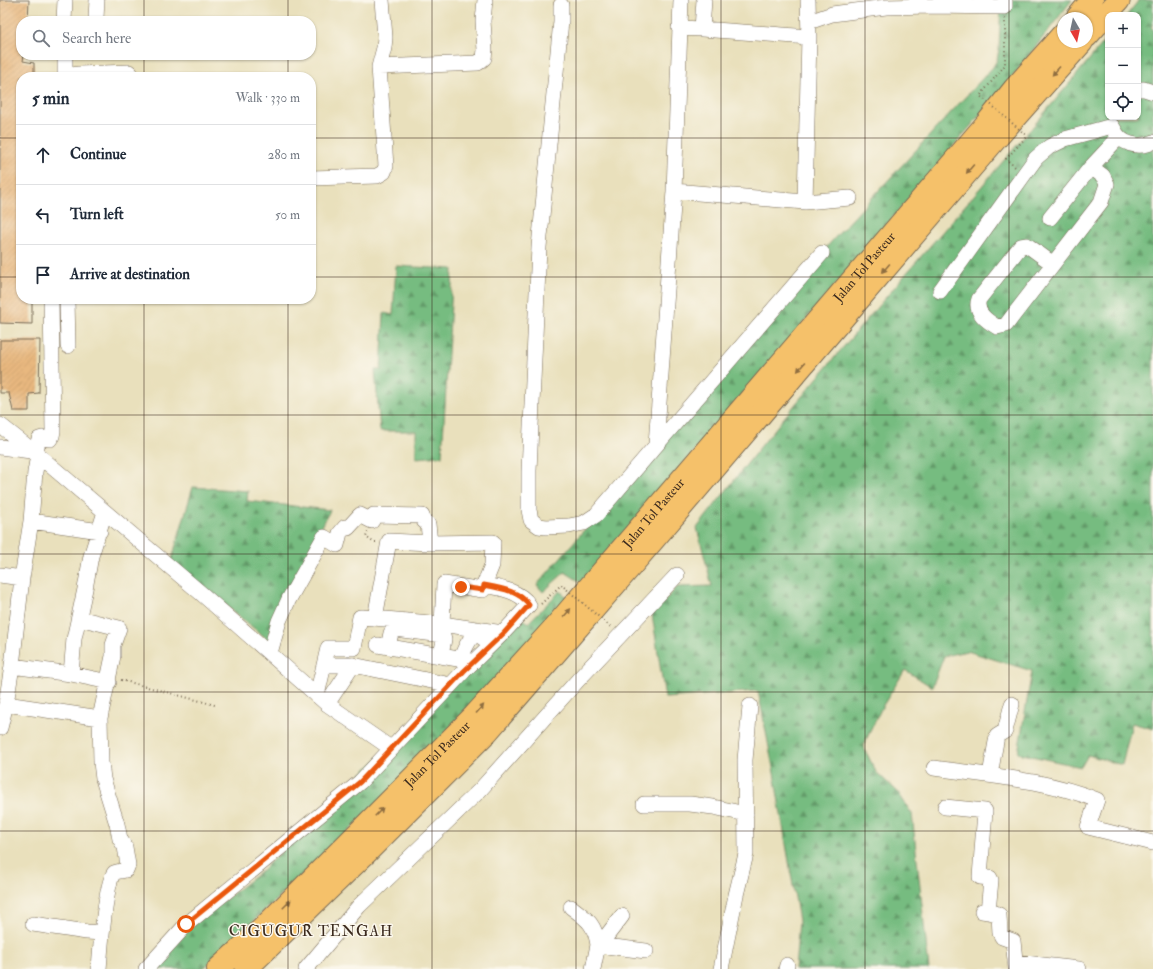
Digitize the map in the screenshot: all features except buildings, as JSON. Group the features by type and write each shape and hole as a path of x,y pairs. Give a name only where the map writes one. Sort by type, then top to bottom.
{"highway":[{"path":"1078,12 1084,0"},
{"path":"1082,12 1092,0"},
{"path":"1093,29 1119,0"},
{"name":"Jalan Tol Pasteur","path":"218,969 265,926 409,782 474,716 554,628 986,124 1014,89 1057,44"},
{"name":"Jalan Tol Pasteur","path":"246,969 368,851 487,732 632,565 990,146 1057,48"}],"street":[{"path":"64,16 65,0"},
{"path":"96,16 97,0"},
{"path":"316,178 377,176 384,172 386,166 379,67 385,37 382,0"},
{"path":"379,67 478,63 484,58 486,50 483,21 485,0"},
{"path":"656,445 674,192 681,0"},
{"path":"702,28 704,0"},
{"path":"805,202 809,30 808,0"},
{"path":"679,28 809,30 832,14 886,7 1005,4"},
{"path":"561,5 539,247 529,471 529,510 531,520 539,526 569,526 584,523 596,515 822,252"},
{"path":"65,60 65,72"},
{"path":"1141,89 1153,92"},
{"path":"1114,126 1129,144 1148,145 1153,142"},
{"path":"1050,218 1091,167 1114,126"},
{"path":"940,291 1036,158 1049,147 1065,139 1114,126"},
{"path":"1053,264 1027,245 1021,246 979,299 977,304 981,314 997,327 1006,325 1101,202 1107,184 1103,176 1091,167"},
{"path":"674,192 805,202 850,198"},
{"path":"0,723 6,704 12,666 22,578 31,520 35,453 39,439 50,439 53,430 51,304"},
{"path":"67,304 68,346"},
{"path":"0,425 105,512 322,699 392,749"},
{"path":"0,447 35,453"},
{"path":"71,674 74,639 91,556 105,512"},
{"path":"270,653 279,621 284,610 308,563 324,537 337,545 340,533 345,527 348,528 360,515 372,521 374,515 422,516 424,521 428,524 430,543"},
{"path":"31,520 100,531"},
{"path":"375,618 389,541 430,543 493,542 492,565 483,590 444,584 442,624"},
{"path":"0,575 22,578"},
{"path":"306,969 359,906 480,790 578,680 677,575"},
{"path":"146,969 186,924 360,782 491,644 504,633 529,605 525,598 513,592 484,585"},
{"path":"322,699 324,665 328,648 354,648 360,617 442,624 504,633"},
{"path":"79,618 119,628 113,645 113,656 109,680 100,718 101,762 103,779 118,824 120,839 125,847 128,865 126,870 114,873 111,877 106,899 99,969"},
{"path":"441,656 444,639 443,635 394,629 383,646 441,656 460,659 470,639 475,635 491,644"},
{"path":"324,665 353,665 452,685"},
{"path":"322,699 353,665"},
{"path":"12,666 109,680"},
{"path":"6,704 100,718"},
{"path":"990,775 997,736 1005,731 1012,704"},
{"path":"721,969 746,854 746,760 750,706"},
{"path":"934,768 1016,778 1058,788 1097,800 1088,827 1153,843"},
{"path":"644,804 690,804 746,814"},
{"path":"945,807 985,811 980,877 990,878 991,880 985,911 999,915 1000,933 1002,937 1013,940 1016,965 1079,969"},
{"path":"571,907 590,921 597,936 598,945 593,969"},
{"path":"598,945 622,916"},
{"path":"33,924 102,933"},
{"path":"598,945 646,951"}],"path":[{"path":"980,96 1004,65 1005,4"},
{"path":"988,102 1027,136 1006,159 1023,174"},
{"path":"372,521 366,537 373,542 389,541"},
{"path":"561,584 612,628"},
{"path":"109,680 215,705"}],"green space":[{"path":"1001,0 1072,0 1063,12 1057,12 1057,19 1009,81 582,583 565,572 543,592 537,585 831,242 993,67 997,60 999,49"},
{"path":"1139,0 1153,0 1153,24 1151,27 1153,29 1153,729 1132,723 1122,765 1088,755 1081,767 1018,753 1032,671 967,651 944,656 932,687 905,670 882,707 863,746 876,772 897,791 912,814 929,969 795,969 799,921 774,773 758,691 665,698 652,614 677,587 712,586 697,528 786,416 1105,41 1105,120 1141,120 1141,12 1129,12"},
{"path":"396,266 453,269 442,456 416,458 416,431 380,431 375,370 381,370 384,313 393,315"},
{"path":"193,487 248,491 247,501 330,510 277,620 271,642 171,562"},
{"path":"560,591 570,600 388,794 203,969 151,969 196,922 258,874 523,618 528,623"}],"district":[{"name":"CIGUGUR TENGAH","path":"311,931"}],"route":[{"path":"186,924 360,782 464,671 504,633 529,605 525,598 500,588 484,585 483,590 461,587"}]}
